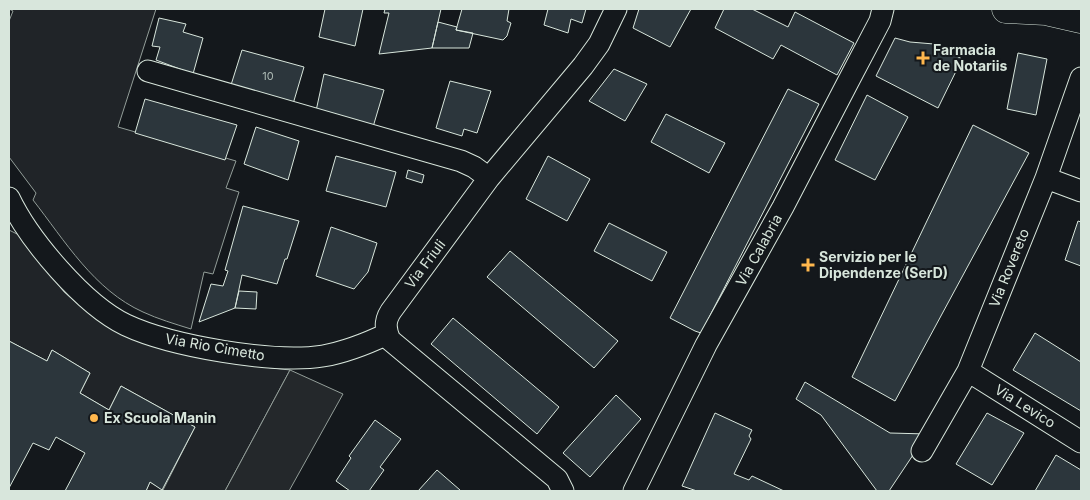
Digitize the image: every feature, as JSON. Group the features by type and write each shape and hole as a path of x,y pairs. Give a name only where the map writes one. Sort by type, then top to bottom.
{"street":[{"name":"Via Friuli","path":"387,334 387,316 489,178 583,66 599,44 616,9"},
{"name":"Via Calabria","path":"634,491 706,345 783,207 880,21 882,9"},
{"path":"1008,9 1046,11 1081,19"},
{"path":"1008,9 1043,25 1081,33"},
{"path":"148,71 461,161 474,167 489,178"},
{"name":"Via Rovereto","path":"922,451 968,371 1046,178 1081,78"},
{"path":"1046,178 1081,191"},
{"name":"Via Rio Cimetto","path":"9,198 44,249 82,293 125,325 148,334 178,342 228,351 300,359 345,351 387,334"},
{"path":"387,334 390,340 404,352 557,479 563,491"},
{"name":"Via Levico","path":"968,371 1081,442"}],"shaded area":[{"path":"9,9 156,9 118,127 236,161 226,188 239,192 213,274 204,272 191,329 143,312 126,303 110,291 95,278 69,248 33,200 36,193 9,157 9,21 13,11"},
{"path":"9,230 21,236 64,292 91,315 112,329 255,366 290,370 225,491 146,491 150,482 163,490 195,427 121,386 109,410 80,393 90,373 52,350 47,361 9,341"},
{"path":"290,370 343,394 289,491 225,491"}],"building":[{"path":"325,9 363,9 355,46 319,37"},
{"path":"385,9 441,9 432,48 379,54 389,13 384,13"},
{"path":"462,9 509,9 507,21 511,23 507,36 503,40 456,30"},
{"path":"548,9 586,9 582,23 571,19 568,33 544,25"},
{"path":"639,9 691,9 670,47 633,28"},
{"path":"724,9 752,9 788,27 795,12 854,43 837,75 781,45 773,59 715,28"},
{"path":"159,18 186,24 183,32 203,38 193,74 156,60 160,47 152,46"},
{"path":"438,22 457,27 456,30 473,33 469,48 432,48"},
{"path":"895,38 910,42 934,44 962,59 938,108 876,76"},
{"path":"242,50 304,67 293,104 231,85"},
{"path":"1018,53 1047,59 1036,115 1007,109"},
{"path":"614,69 647,84 625,121 589,101"},
{"path":"324,74 384,90 373,127 316,111"},
{"path":"450,81 491,91 477,133 464,129 462,136 436,128"},
{"path":"788,89 819,104 701,333 695,331 670,318"},
{"path":"867,95 908,117 875,180 835,160"},
{"path":"145,99 237,125 225,160 135,133"},
{"path":"666,114 725,143 709,173 651,142"},
{"path":"973,125 1029,153 895,401 852,377"},
{"path":"256,127 299,141 288,180 244,164"},
{"path":"336,156 396,172 386,207 326,191"},
{"path":"548,156 590,179 567,221 526,199"},
{"path":"408,170 424,175 422,183 406,178"},
{"path":"243,206 299,221 287,259 285,259 277,284 242,275 235,308 199,322 211,284 223,286 228,271 225,270"},
{"path":"1078,221 1081,222 1081,266 1065,260"},
{"path":"609,223 667,252 652,281 594,251"},
{"path":"331,227 377,243 368,272 354,289 316,276"},
{"path":"510,251 618,341 594,368 487,277"},
{"path":"239,291 257,292 256,309 235,308"},
{"path":"453,318 559,407 537,434 431,344"},
{"path":"1035,333 1081,362 1081,411 1013,370"},
{"name":"Ex Scuola Manin","path":"9,341 47,361 52,350 90,373 80,393 109,410 121,386 195,427 162,490 150,482 146,491 65,491 85,453 56,437 49,450 33,443 9,488"},
{"path":"805,382 890,433 927,434 889,491 877,491 821,415 796,399"},
{"path":"616,395 641,419 590,477 563,453"},
{"path":"715,413 752,430 749,436 751,439 734,474 749,480 752,476 784,491 697,491 682,486"},
{"path":"987,413 1024,433 992,485 956,464"},
{"path":"375,420 401,439 380,467 384,470 369,491 350,491 336,481 351,458 349,456"},
{"path":"1056,455 1081,470 1081,491 1035,491"},
{"path":"437,470 460,490 418,491"}],"place":[{"name":"Farmacia de Notariis","path":"923,58"},
{"name":"Servizio per le Dipendenze (SerD)","path":"808,265"},
{"name":"Ex Scuola Manin","path":"94,418"}]}
